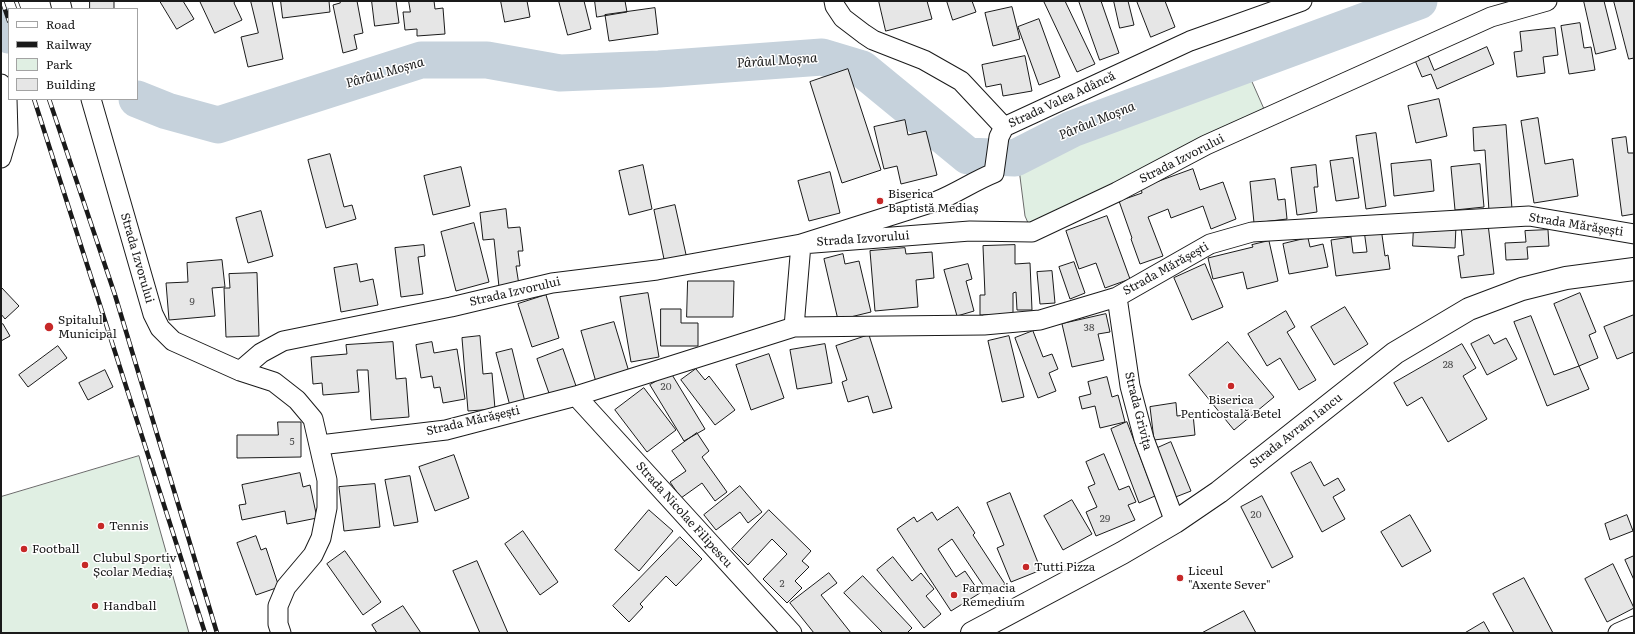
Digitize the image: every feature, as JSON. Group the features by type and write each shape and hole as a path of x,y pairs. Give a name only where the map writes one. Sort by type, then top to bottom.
{"main road":[{"name":"Strada Avram Iancu","path":"972,633 1122,553 1176,522 1225,487 1395,353 1469,309 1522,289 1566,278 1634,269"}],"street":[{"name":"Strada Valea Adâncă","path":"834,1 835,6 843,18 873,40 924,60 961,81 1001,132 1190,42 1302,1"},
{"name":"Strada Izvorului","path":"240,371 261,353 283,341 451,307 552,283 657,270 801,244 970,231 1032,232 1117,192 1206,145 1491,17 1547,1"},
{"path":"1,84 7,99 8,126 8,134 1,158"},
{"name":"Strada Izvorului","path":"91,100 153,314 160,328 173,341 240,371 274,382 297,400 313,419 320,445"},
{"name":"Strada Izvorului","path":"801,244 937,200 957,192 971,183 994,173 1001,132"},
{"name":"Strada Mărășești","path":"320,445 446,430 576,396 794,327 984,325 1040,320 1116,297 1210,244 1252,232 1529,216 1634,234"},
{"path":"794,327 801,244"},
{"name":"Strada Grivița","path":"1116,297 1130,386 1146,446 1176,522"},
{"name":"Strada Nicolae Filipescu","path":"576,396 792,633"},
{"path":"281,633 278,624 278,606 286,587 313,555 321,538 327,508 327,480 320,445"},
{"path":"1618,633 1634,626"}],"green space":[{"path":"1249,75 1268,118 1032,232 1025,216 1019,169 1083,130"},
{"name":"Clubul Sportiv Școlar Mediaș","path":"139,456 189,633 1,633 1,497"}],"building":[{"path":"90,1 114,1 114,8 90,8"},
{"path":"160,1 183,1 194,19 177,29"},
{"path":"200,1 235,1 234,3 242,20 215,33"},
{"path":"251,1 272,1 283,59 248,67 241,37 258,33"},
{"path":"281,1 329,1 330,12 283,18"},
{"path":"340,1 357,1 363,33 354,35 357,49 343,53 333,5 340,3"},
{"path":"372,1 396,1 399,23 375,26"},
{"path":"409,1 434,1 435,9 443,8 445,34 417,36 417,29 405,30 403,12 410,12"},
{"path":"501,1 527,1 530,17 505,22"},
{"path":"559,1 584,1 591,29 568,35"},
{"path":"595,1 625,1 627,12 597,17"},
{"path":"879,1 927,1 932,19 886,31"},
{"path":"947,1 972,1 976,12 953,20"},
{"path":"1065,1 1095,64 1077,72 1044,2"},
{"path":"1079,1 1101,1 1119,53 1100,60"},
{"path":"1114,1 1128,1 1134,25 1120,28"},
{"path":"1137,1 1165,1 1175,27 1151,37"},
{"path":"1584,1 1604,1 1616,49 1596,54"},
{"path":"1614,1 1634,1 1634,58 1629,59"},
{"path":"1012,7 1020,39 993,46 985,13"},
{"path":"655,8 658,34 609,41 605,15"},
{"path":"1039,19 1060,77 1039,85 1018,27"},
{"path":"1580,23 1584,48 1591,47 1595,70 1569,74 1561,26"},
{"path":"1555,28 1558,55 1543,57 1545,73 1517,77 1514,52 1522,51 1520,32"},
{"path":"1487,47 1494,64 1437,89 1431,74 1422,77 1414,58 1427,53 1434,70"},
{"path":"1025,56 1032,91 1003,96 1001,84 986,87 982,65"},
{"path":"848,69 881,170 842,183 810,82"},
{"path":"1439,99 1447,136 1416,143 1408,106"},
{"path":"1538,118 1545,164 1573,159 1578,196 1534,203 1521,121"},
{"path":"905,120 908,135 926,131 937,175 901,184 897,166 884,169 874,127"},
{"path":"1506,125 1512,209 1489,211 1485,150 1474,151 1473,128"},
{"path":"1376,133 1386,206 1366,209 1356,136"},
{"path":"1626,137 1628,153 1634,153 1634,214 1622,216 1612,139"},
{"path":"330,154 344,207 352,205 356,219 326,228 308,160"},
{"path":"1353,158 1359,198 1336,201 1330,161"},
{"path":"1431,160 1434,191 1394,196 1391,164"},
{"path":"1480,164 1484,207 1455,210 1451,167"},
{"path":"643,165 652,209 629,215 619,171"},
{"path":"1316,165 1318,187 1314,187 1317,212 1297,215 1291,168"},
{"path":"461,167 470,206 433,215 424,176"},
{"path":"1193,169 1200,190 1223,182 1236,219 1211,229 1203,206 1171,218 1168,209 1148,217 1163,256 1140,264 1119,201 1142,193 1141,188"},
{"path":"830,172 840,213 809,221 798,181"},
{"path":"1275,179 1278,200 1285,199 1287,219 1254,223 1250,182"},
{"path":"675,205 687,259 665,264 654,210"},
{"path":"506,209 508,228 520,227 523,251 518,251 520,266 516,266 519,285 499,287 494,239 483,240 480,213"},
{"path":"261,211 273,256 248,263 236,218"},
{"path":"1107,216 1130,279 1105,288 1096,263 1079,269 1066,231"},
{"path":"474,223 489,282 456,291 441,232"},
{"path":"1488,224 1494,274 1461,278 1458,256 1464,255 1461,227"},
{"path":"1414,225 1456,226 1455,248 1413,246"},
{"path":"1381,228 1385,256 1388,255 1390,269 1336,276 1331,240 1351,237 1353,253 1367,252 1364,230"},
{"path":"1548,230 1549,246 1527,247 1528,259 1506,260 1505,243 1526,242 1525,231"},
{"path":"1308,238 1310,247 1323,244 1328,267 1289,274 1283,244"},
{"path":"1269,241 1278,281 1247,289 1243,272 1213,279 1208,258 1253,247 1252,245"},
{"path":"424,245 425,256 418,257 423,294 401,297 395,248"},
{"path":"1015,245 1015,264 1030,263 1032,310 1017,310 1016,292 1013,293 1013,314 980,315 980,295 985,295 983,246"},
{"path":"905,248 906,254 932,252 934,278 916,280 918,307 875,311 870,251"},
{"path":"843,254 845,264 859,261 871,312 838,320 824,259"},
{"path":"222,260 225,287 212,288 215,316 169,320 166,283 188,282 187,263"},
{"path":"1074,262 1085,293 1070,299 1059,267"},
{"path":"357,264 360,282 373,279 378,305 341,312 334,268"},
{"path":"968,264 972,279 966,281 974,311 957,316 944,270"},
{"path":"1205,264 1223,307 1192,320 1174,278"},
{"path":"1052,271 1055,303 1040,304 1037,272"},
{"path":"257,273 259,336 226,337 224,288 230,288 229,274"},
{"path":"688,281 734,281 733,317 687,317"},
{"path":"1,287 19,306 5,319 1,314"},
{"path":"648,293 659,357 631,362 620,297"},
{"path":"1580,293 1596,332 1589,335 1598,358 1579,366 1554,304"},
{"path":"546,295 559,338 532,347 518,304"},
{"path":"1345,307 1368,344 1334,365 1311,327"},
{"path":"661,309 681,309 681,323 698,323 698,346 661,346"},
{"path":"1286,311 1295,327 1287,332 1316,380 1299,390 1280,358 1267,366 1248,334"},
{"path":"1106,314 1110,332 1098,334 1104,360 1072,367 1062,324"},
{"path":"1634,315 1634,352 1617,359 1604,327"},
{"path":"1531,316 1554,375 1579,366 1589,389 1547,406 1514,322"},
{"path":"614,322 629,372 596,382 581,331"},
{"path":"3,324 10,336 1,341 1,325"},
{"path":"1033,331 1043,357 1052,354 1058,369 1049,373 1056,391 1038,398 1015,338"},
{"path":"869,335 892,408 873,413 868,396 848,402 842,382 847,380 836,346"},
{"path":"1489,335 1494,344 1506,338 1517,359 1487,375 1471,344"},
{"path":"480,336 483,374 492,373 495,409 468,411 462,338"},
{"path":"1009,336 1024,397 1002,402 988,341"},
{"path":"393,342 396,379 406,378 409,417 371,420 368,370 357,370 359,392 323,395 322,383 313,384 311,357 347,354 346,345"},
{"path":"432,342 434,353 457,349 465,399 443,403 440,387 434,388 432,376 421,378 416,345"},
{"name":"Biserica Penticostală Betel","path":"1228,342 1274,397 1234,430 1189,375"},
{"path":"825,344 832,383 797,389 790,350"},
{"path":"1462,344 1476,368 1463,376 1487,419 1448,442 1422,397 1407,406 1394,383"},
{"path":"58,346 67,358 28,387 19,375"},
{"path":"512,349 525,402 510,406 496,353"},
{"path":"563,349 576,386 550,396 537,359"},
{"path":"769,354 784,398 751,410 736,365"},
{"path":"696,369 705,380 709,376 735,410 715,425 681,380"},
{"path":"105,370 113,387 88,400 79,383"},
{"path":"671,373 705,429 684,441 650,385"},
{"path":"1107,377 1112,397 1118,395 1125,422 1100,428 1095,406 1082,409 1079,397 1091,394 1088,382"},
{"path":"644,388 676,430 647,452 615,410"},
{"path":"1176,403 1177,416 1193,414 1195,435 1154,440 1150,407"},
{"path":"278,422 301,422 301,457 237,458 237,435 278,435"},
{"path":"1127,422 1155,496 1139,503 1111,429"},
{"path":"697,433 709,451 702,457 727,492 715,501 702,483 681,498 670,482 686,471 672,451"},
{"path":"1171,442 1191,491 1173,498 1153,450"},
{"path":"1104,454 1119,490 1129,486 1136,502 1128,505 1135,520 1096,536 1086,512 1097,507 1088,487 1095,484 1086,462"},
{"path":"454,455 469,498 435,511 419,467"},
{"path":"1311,462 1324,486 1338,478 1345,490 1333,497 1345,519 1322,532 1291,473"},
{"path":"300,473 303,487 310,485 317,518 287,524 285,511 242,520 239,505 246,504 242,485"},
{"path":"410,476 418,522 394,526 385,480"},
{"path":"375,484 380,527 344,531 339,487"},
{"path":"740,486 762,512 748,523 740,512 716,530 704,515"},
{"path":"1010,493 1041,570 1011,582 997,548 1004,545 987,503"},
{"path":"1262,496 1293,557 1272,568 1241,507"},
{"path":"1072,500 1092,534 1063,550 1044,516"},
{"path":"958,507 975,533 973,535 1005,584 989,594 952,539 938,549 956,577 965,571 980,593 951,611 897,529 914,517 917,522 932,512 937,520"},
{"path":"649,510 673,531 639,571 615,550"},
{"path":"769,510 811,551 802,561 809,567 795,581 802,588 787,603 763,579 787,554 772,539 748,565 732,549"},
{"path":"1410,515 1431,551 1402,567 1381,532"},
{"path":"1627,515 1633,531 1610,540 1605,524"},
{"path":"523,531 558,582 540,595 505,544"},
{"path":"256,536 261,550 266,548 279,587 256,595 237,543"},
{"path":"680,537 702,559 676,586 666,576 640,604 643,607 629,622 613,606"},
{"path":"345,551 381,602 363,615 327,564"},
{"path":"1634,556 1634,580 1625,560"},
{"path":"893,557 912,581 921,573 934,589 926,596 941,614 924,628 877,570"},
{"path":"477,561 508,633 480,633 453,571"},
{"path":"1613,564 1634,608 1607,622 1585,579"},
{"path":"829,573 837,583 821,595 851,633 814,633 790,603"},
{"path":"863,576 912,628 907,633 883,633 844,593"},
{"path":"1524,578 1553,633 1514,633 1493,594"},
{"path":"403,606 421,633 377,633 372,625"},
{"path":"1244,611 1256,633 1202,633"},
{"path":"1484,622 1490,633 1465,633"}],"waterway":[{"name":"Pârâul Moșna","path":"138,99 167,111 218,125 421,60 487,60 560,73 659,69 822,57 862,69 968,156 1015,158 1072,129 1419,1"},
{"path":"1,25 8,34"}],"railway":[{"path":"2,1 8,18"},
{"path":"16,1 19,8"},
{"path":"34,100 205,633"},
{"path":"49,100 115,295 217,633"}],"place":[{"name":"Biserica Baptistă Mediaș","path":"880,201"},
{"name":"Spitalul Municipal","path":"49,327"},
{"name":"Biserica Penticostală Betel","path":"1231,386"},
{"name":"Tennis","path":"101,526"},
{"name":"Football","path":"24,549"},
{"name":"Clubul Sportiv Școlar Mediaș","path":"85,565"},
{"name":"Tutti Pizza","path":"1026,567"},
{"name":"Liceul \"Axente Sever\"","path":"1180,578"},
{"name":"Farmacia Remedium","path":"954,595"},
{"name":"Handball","path":"95,606"}]}
